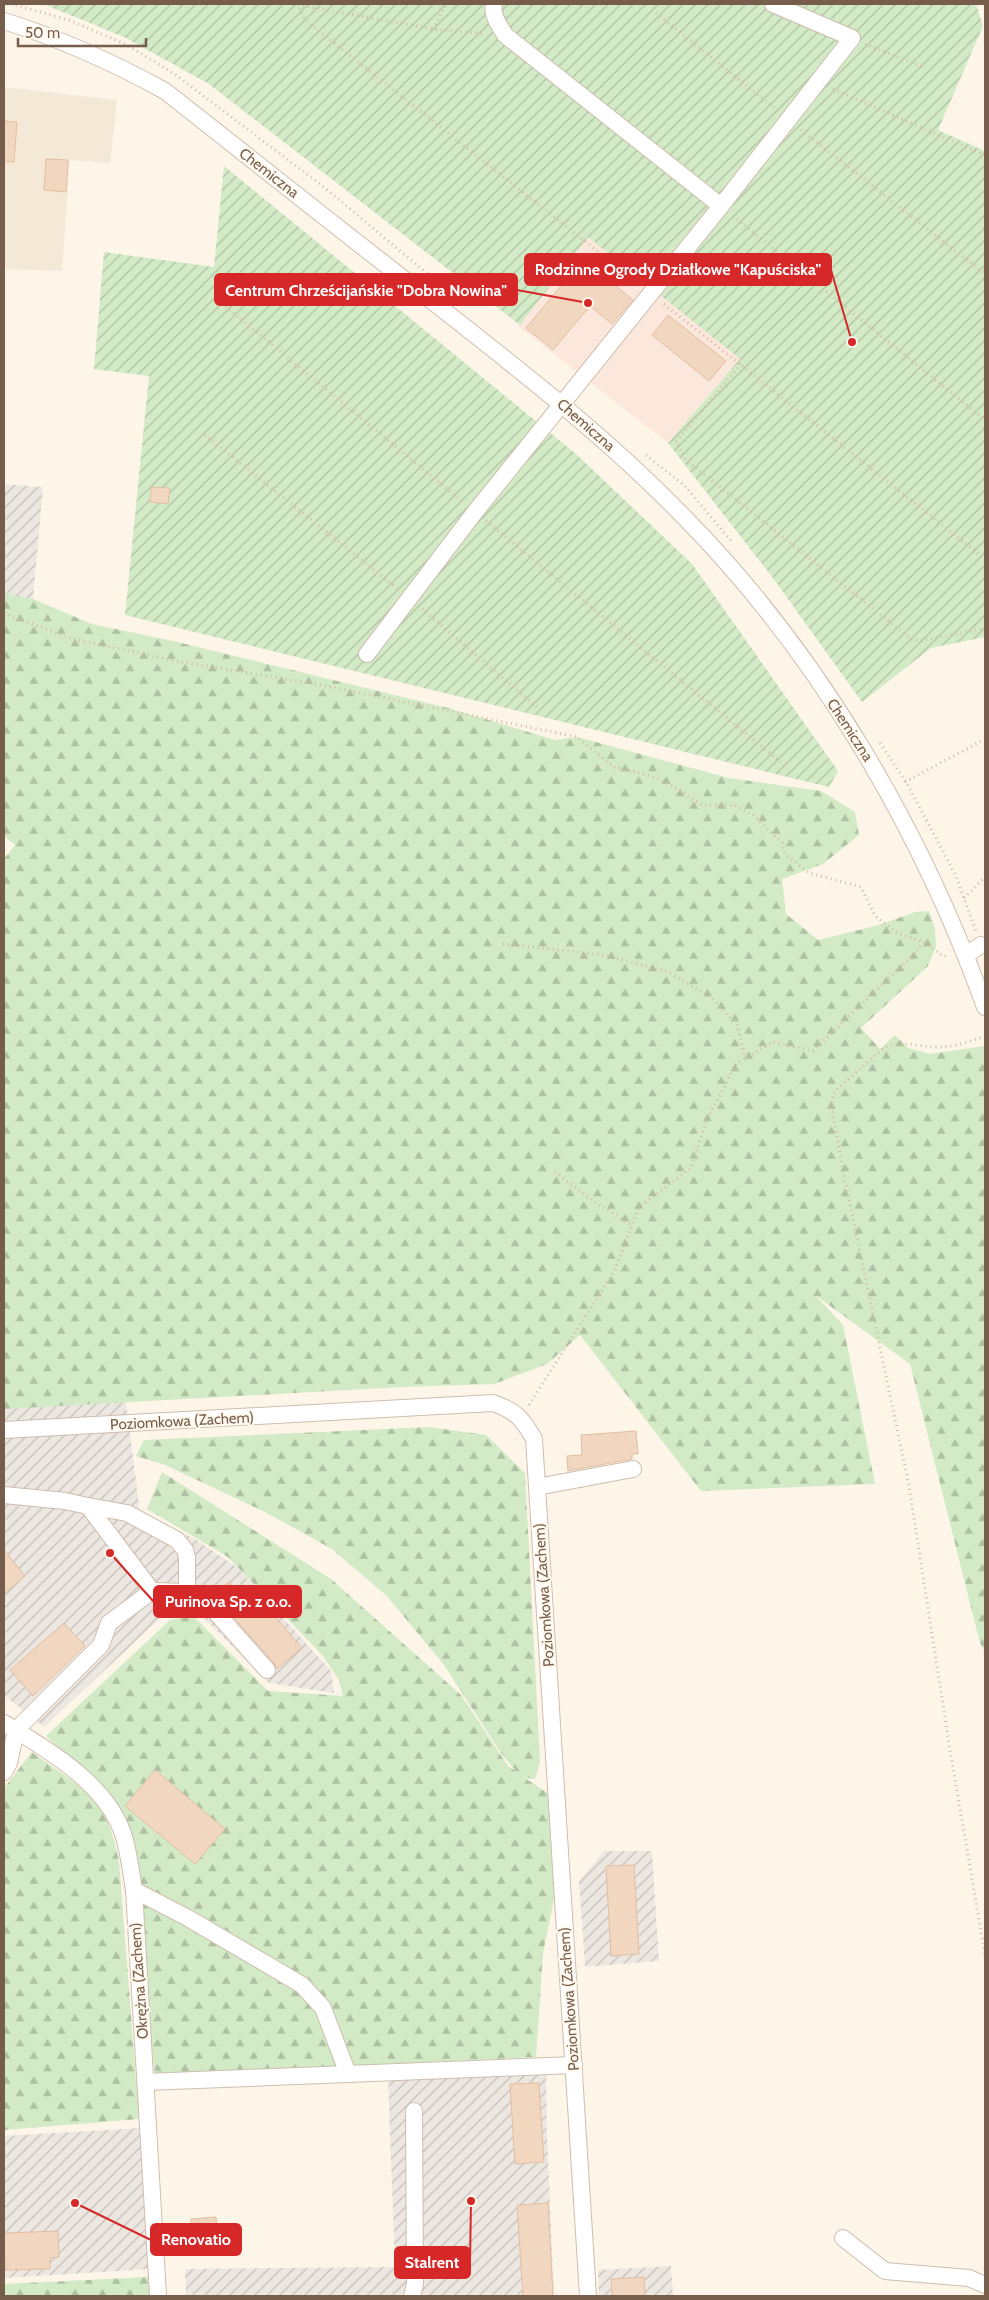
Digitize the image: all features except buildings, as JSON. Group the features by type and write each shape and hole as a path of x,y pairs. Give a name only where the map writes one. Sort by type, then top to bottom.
{"street":[{"path":"494,4 493,8 497,21 505,35 721,206"},
{"path":"367,654 475,512 721,206 852,38 773,4"},
{"name":"Chemiczna","path":"4,21 51,35 109,60 165,91 562,404 627,461 686,518 743,582 845,720 886,790 931,878 966,955 985,1008"},
{"path":"966,955 981,945"},
{"name":"Poziomkowa (Zachem)","path":"4,1430 492,1403 511,1409 523,1420 534,1439 588,2296"},
{"path":"537,1487 633,1469"},
{"path":"4,1495 65,1501 127,1514 177,1540 188,1557 187,1592"},
{"path":"88,1506 152,1591"},
{"path":"4,1772 9,1763 10,1726 101,1645 109,1623 152,1591 187,1592 203,1598 267,1670"},
{"name":"Okrężna (Zachem)","path":"10,1726 63,1761 109,1804 124,1836 134,1890 158,2296"},
{"path":"134,1890 188,1918 302,1985 323,2008 348,2074"},
{"path":"146,2082 574,2065"},
{"path":"412,2296 415,2284 414,2111"},
{"path":"843,2238 885,2271 969,2278 985,2285"}],"path":[{"path":"296,4 433,29 505,35"},
{"path":"296,4 305,20 985,559"},
{"path":"433,29 446,4"},
{"path":"656,14 985,274"},
{"path":"852,38 922,67"},
{"path":"818,82 985,155"},
{"path":"721,206 985,420"},
{"path":"214,296 788,768"},
{"path":"741,364 676,442 686,460 911,639 920,641 985,628"},
{"path":"205,435 410,598 537,707"},
{"path":"4,613 68,638 176,661 322,685 577,737 614,768 651,776 674,786 702,804 734,805 753,815 782,843 785,854 809,873 861,887 875,916 896,932 923,942 943,956 966,955"},
{"path":"886,790 906,782 985,738"},
{"path":"964,898 985,877"},
{"path":"523,1420 530,1401 615,1270 639,1206 691,1168 705,1124 736,1064 773,1042 813,1050 913,955 923,942"},
{"path":"503,944 605,955 668,972 712,997 738,1025 745,1057"},
{"path":"985,1036 959,1045 940,1047 912,1043 885,1046 835,1091 831,1104 842,1166 909,1486 949,1744 985,1955"},
{"path":"555,1172 585,1195 632,1226"}],"shaded area":[{"path":"4,87 117,100 110,163 70,160 62,271 4,269"},
{"path":"588,237 740,359 668,443 518,326"},
{"path":"4,484 43,487 33,599 4,593"},
{"path":"126,1402 140,1513 195,1539 238,1568 331,1671 334,1693 269,1683 196,1610 168,1611 44,1727 4,1695 4,1405"},
{"path":"604,1851 652,1851 659,1961 585,1967 579,1881"},
{"path":"546,2073 554,2296 186,2296 185,2269 395,2267 388,2078"},
{"path":"142,2128 150,2269 4,2278 4,2136"},
{"path":"671,2266 673,2296 599,2296 598,2270"}],"green space":[{"path":"43,4 976,4 983,26 938,130 985,151 985,637 931,648 862,702 773,578 668,443 740,359 588,237 520,325 209,84 124,37"},
{"path":"224,166 576,454 692,564 838,771 829,787 125,615 149,376 94,369 104,252 214,267"},
{"path":"4,593 33,599 92,624 173,641 448,708 555,740 577,737 729,778 821,791 855,812 859,835 823,864 782,879 786,914 818,940 879,925 915,912 929,911 935,929 936,947 928,966 861,1028 880,1049 895,1035 908,1048 930,1054 985,1046 985,1652 980,1643 910,1364 815,1295 843,1325 875,1484 701,1491 580,1335 547,1364 494,1384 402,1387 4,1409 4,859 15,845 4,836"},
{"path":"429,1427 486,1435 525,1473 540,1762 535,1779 525,1778 549,1794 556,1889 543,1953 536,2057 155,2075 130,1829 94,1781 46,1736 170,1620 192,1615 268,1691 343,1696 339,1680 323,1656 228,1557 147,1509 162,1472 331,1579 461,1695 508,1766 516,1771 501,1753 444,1665 387,1596 332,1549 265,1512 165,1465 136,1456 144,1440"},
{"path":"32,1752 79,1786 95,1801 101,1809 112,1834 119,1861 139,2119 4,2130 4,1788"},
{"path":"149,2277 150,2296 4,2296 4,2284"}],"place":[{"name":"Centrum Chrześcijańskie \"Dobra Nowina\"","path":"588,303"},
{"name":"Rodzinne Ogrody Działkowe \"Kapuściska\"","path":"852,342"},
{"name":"Purinova Sp. z o.o.","path":"110,1553"},
{"name":"Stalrent","path":"471,2201"},
{"name":"Renovatio","path":"75,2203"}]}
